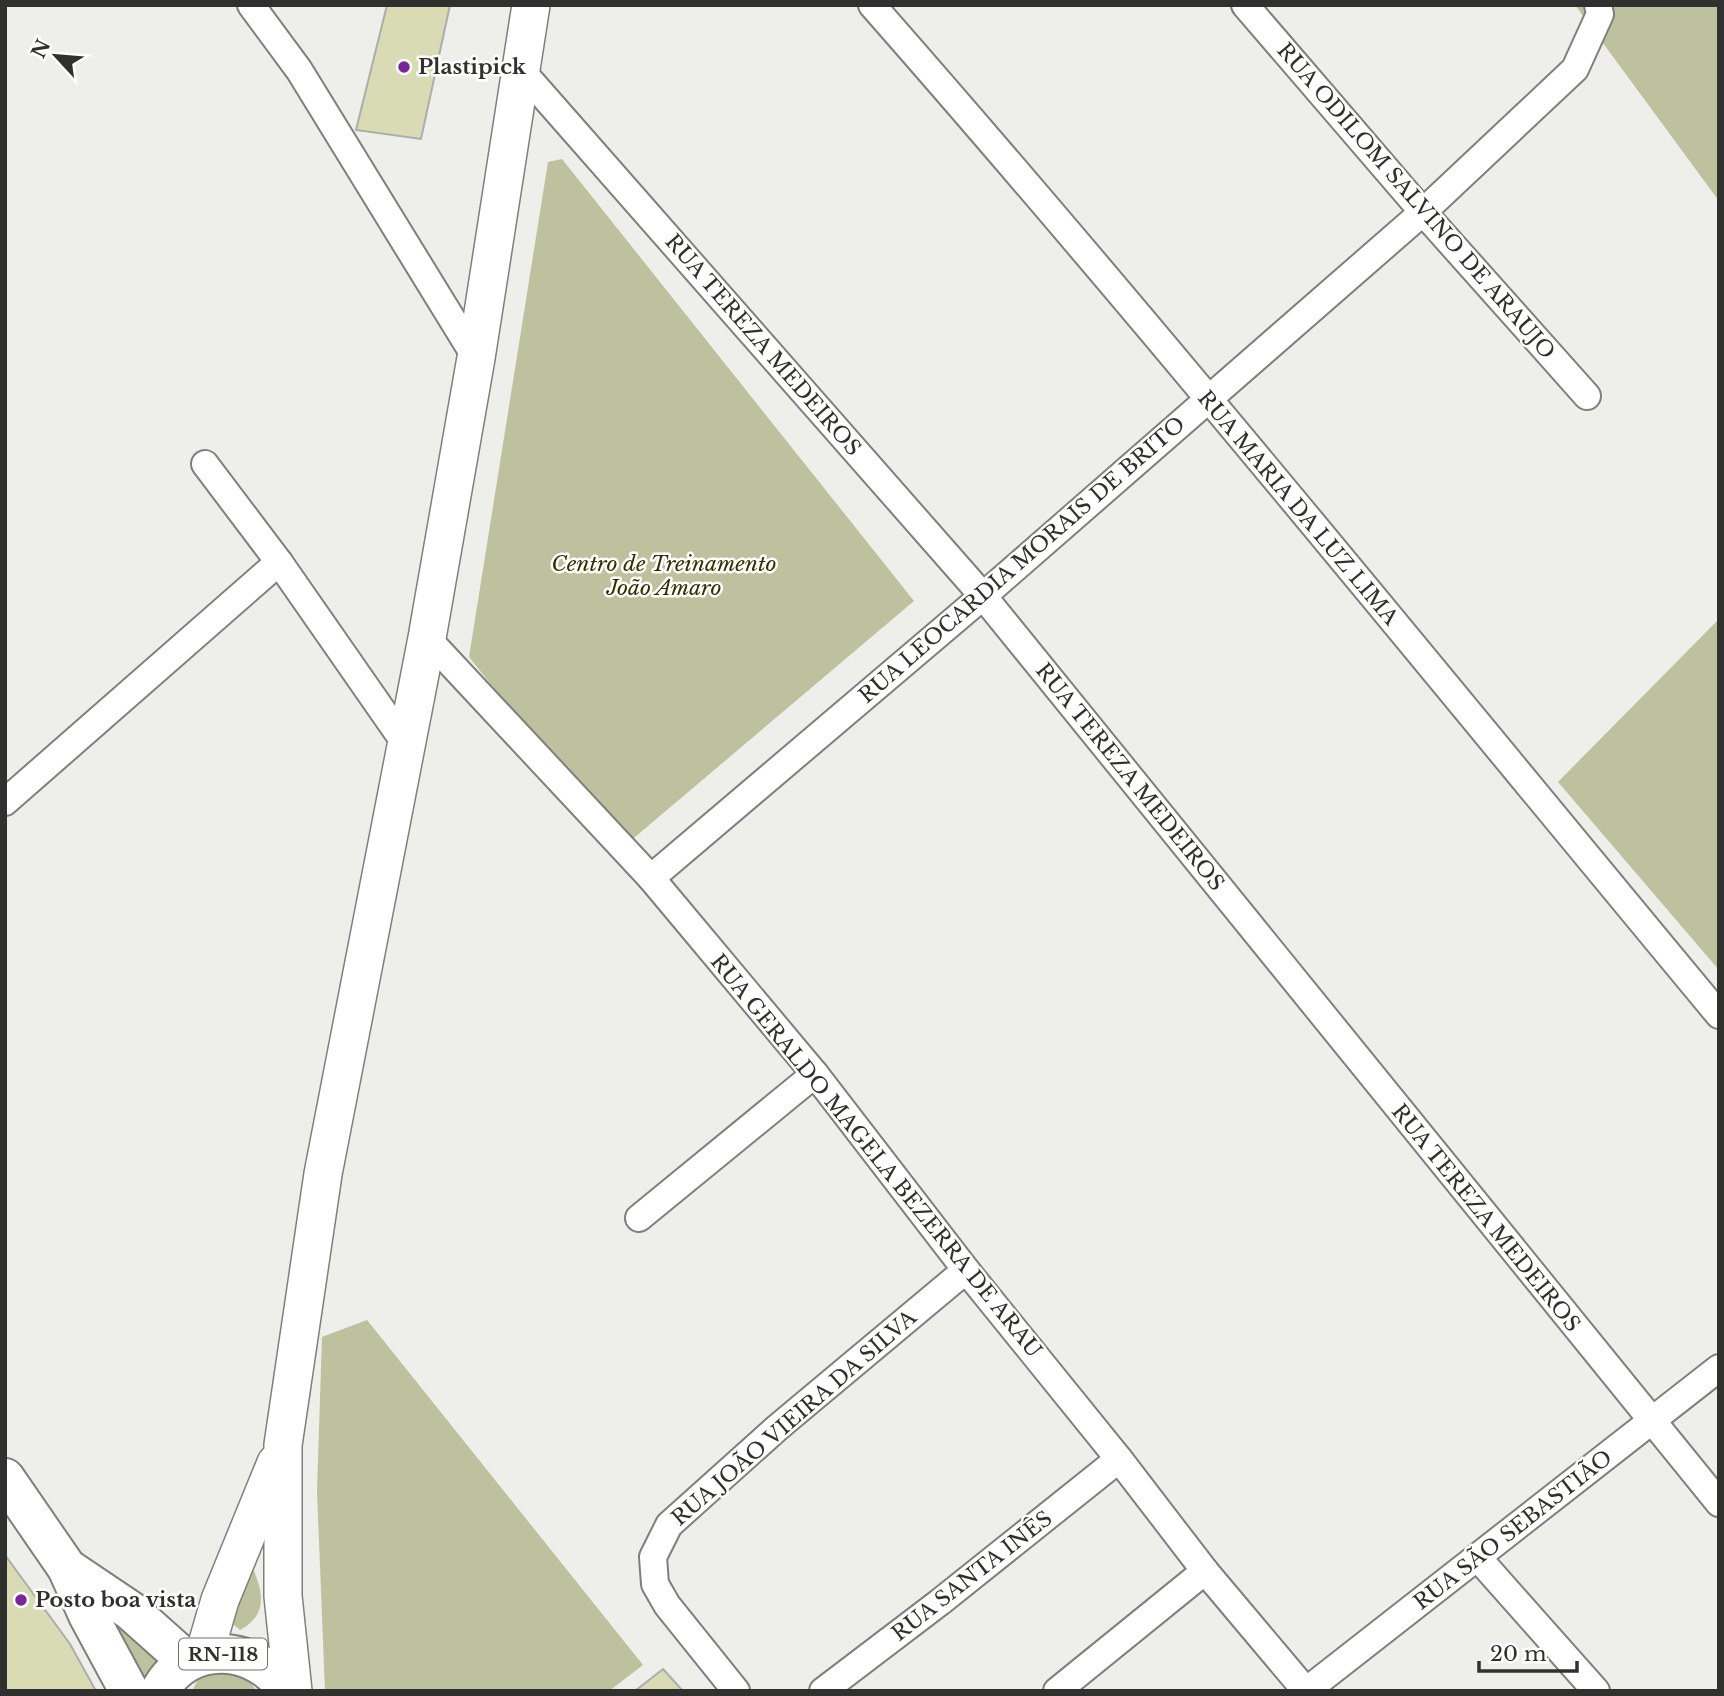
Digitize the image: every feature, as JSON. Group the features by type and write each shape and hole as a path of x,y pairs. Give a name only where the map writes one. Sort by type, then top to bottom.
{"main road":[{"path":"293,1691 283,1596 284,1446 323,1174 427,638 476,358 531,5"},
{"path":"195,1658 284,1446"},
{"name":"RN-118","path":"5,1478 67,1568 129,1691"},
{"name":"RN-118","path":"67,1568 195,1658"},
{"name":"RN-118","path":"160,1691 164,1682 195,1658 235,1653 265,1665 287,1691"}],"street":[{"path":"251,5 299,70 476,358"},
{"name":"RUA MARIA DA LUZ LIMA","path":"872,5 1208,399 1719,1015"},
{"name":"RUA ODILOM SALVINO DE ARAUJO","path":"1245,5 1423,212 1587,396"},
{"name":"RUA LEOCARDIA MORAIS DE BRITO","path":"651,877 983,596 1423,212 1575,69 1600,14 1598,5"},
{"name":"RUA TEREZA MEDEIROS","path":"520,69 983,596 1719,1503"},
{"path":"205,464 279,562 405,743"},
{"path":"5,802 279,562"},
{"name":"RUA GERALDO MAGELA BEZERRA DE ARAU","path":"427,638 651,877 815,1074 966,1270 1119,1459 1205,1571 1306,1691"},
{"path":"639,1218 815,1074"},
{"name":"RUA JOÃO VIEIRA DA SILVA","path":"736,1691 667,1605 655,1584 653,1556 669,1525 777,1428 966,1270"},
{"name":"RUA SÃO SEBASTIÃO","path":"1306,1691 1719,1368"},
{"name":"RUA SANTA INÊS","path":"823,1691 940,1602 1119,1459"},
{"path":"1478,1558 1596,1691"},
{"path":"1057,1691 1205,1571"}],"green space":[{"path":"1575,5 1719,5 1719,201"},
{"name":"Centro de Treinamento João Amaro","path":"562,159 914,601 622,848 469,657 548,162"},
{"path":"1719,619 1719,970 1558,782"},
{"path":"367,1320 643,1665 609,1691 325,1691 317,1491 322,1337"},
{"path":"254,1571 260,1588 260,1604 255,1618 240,1630 228,1620 242,1572"},
{"path":"104,1608 166,1649 135,1690"},
{"path":"215,1669 239,1673 256,1691 192,1691 199,1678"}],"building":[{"name":"Plastipick","path":"387,5 450,5 421,139 356,130"},
{"name":"Posto boa vista","path":"5,1555 70,1644 96,1691 5,1691"},
{"path":"663,1669 683,1691 635,1691"}],"place":[{"name":"Plastipick","path":"404,67"},
{"name":"Posto boa vista","path":"21,1600"}]}
